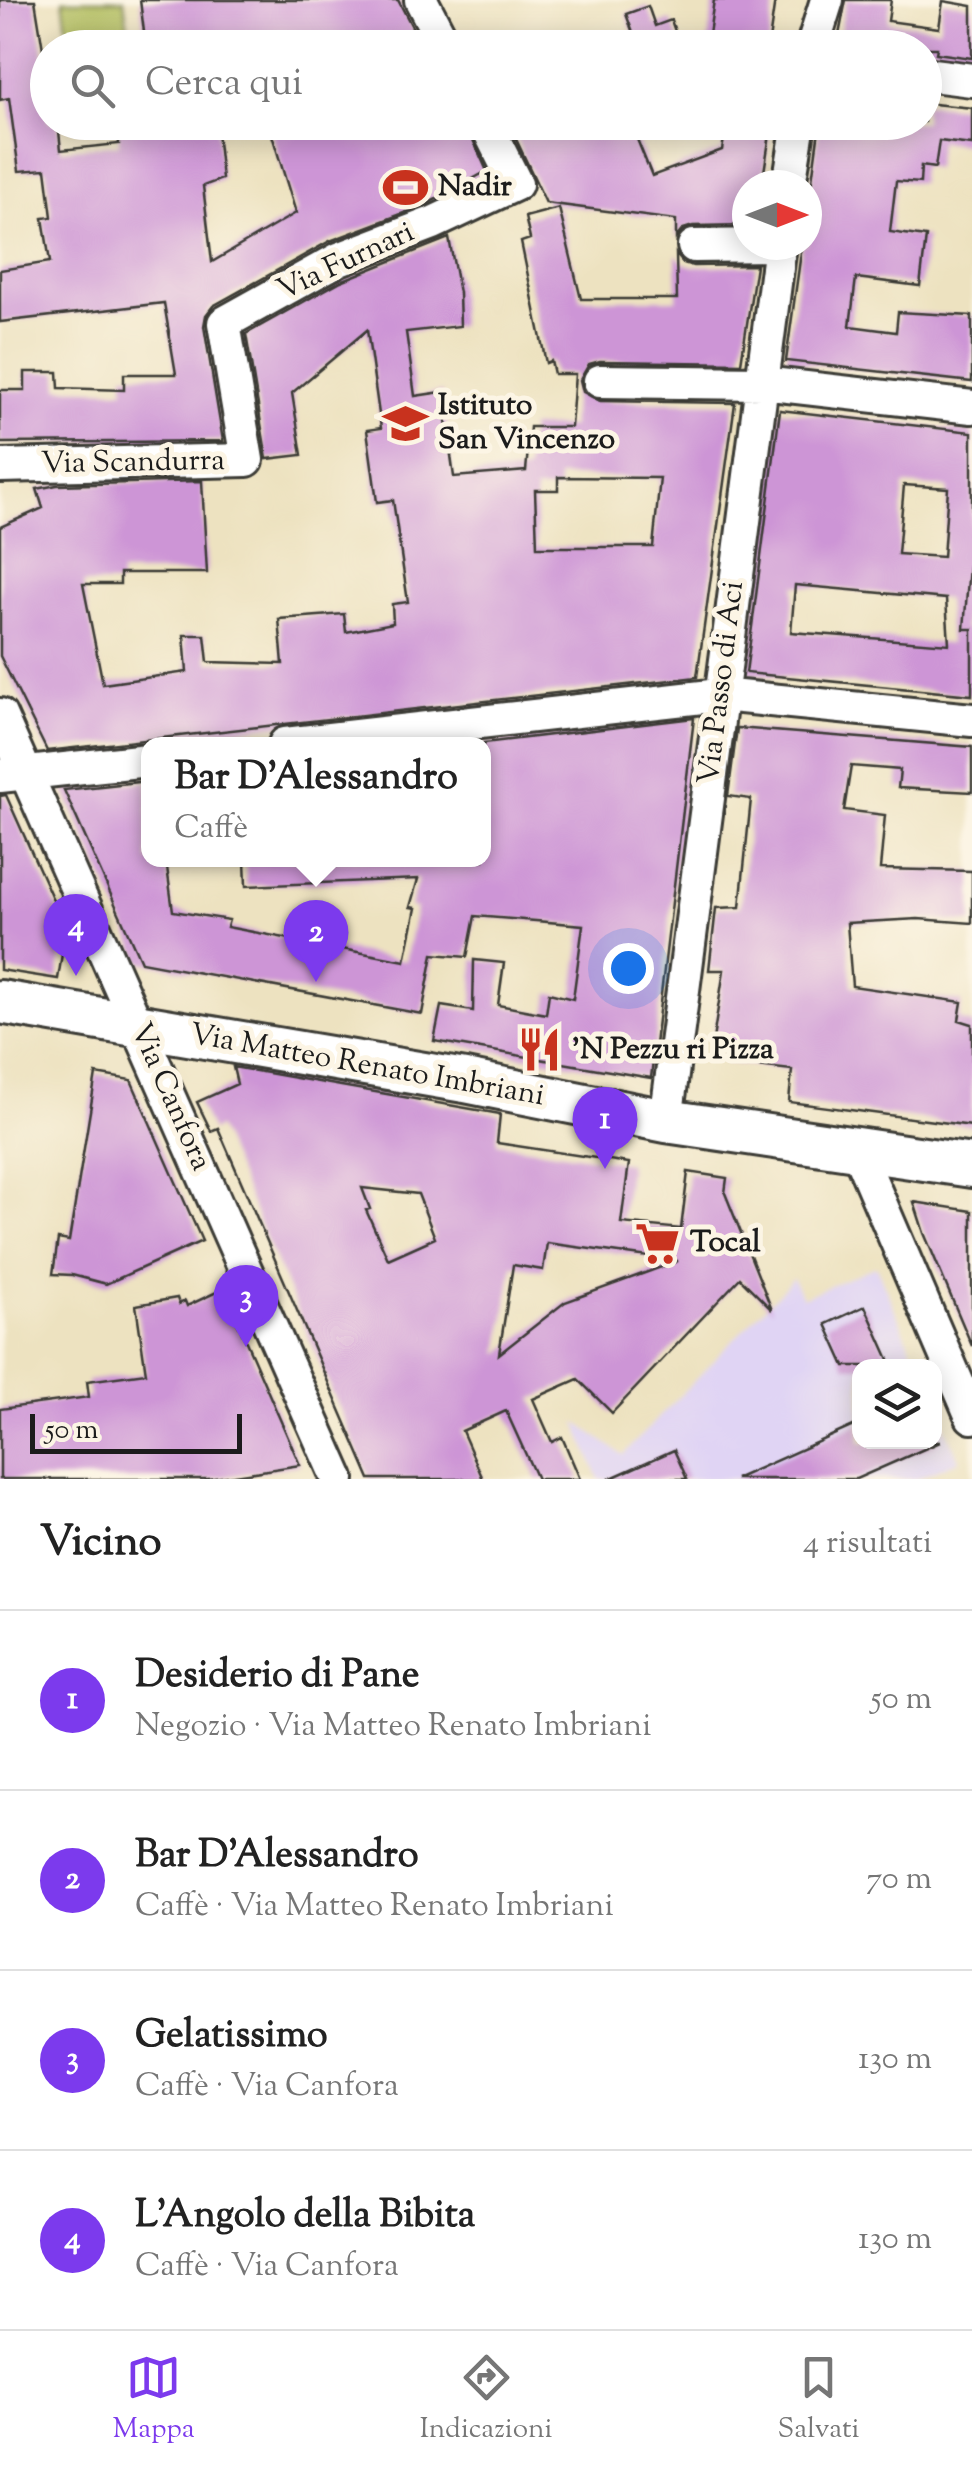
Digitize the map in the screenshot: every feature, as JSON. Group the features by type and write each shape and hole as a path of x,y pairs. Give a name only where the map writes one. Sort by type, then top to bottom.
{"main road":[{"name":"Via Matteo Renato Imbriani","path":"0,1002 466,1081 666,1121 972,1166"}],"street":[{"path":"422,0 437,30"},
{"path":"818,30 827,0"},
{"path":"942,76 972,80"},
{"name":"Via Furnari","path":"224,323 339,258 434,222 516,184 493,140"},
{"path":"791,170 796,140"},
{"path":"694,246 732,246"},
{"name":"Via Passo di Aci","path":"666,1121 778,260"},
{"name":"Via Scandurra","path":"0,466 247,460 224,323"},
{"path":"600,381 762,383 972,408"},
{"path":"347,737 720,695 972,720"},
{"name":"Via Canfora","path":"0,715 13,775 138,1026 338,1479"},
{"path":"13,775 141,761"},
{"path":"858,1148 972,1417"}],"shaded area":[{"path":"876,1266 916,1359 852,1359 852,1449 942,1449 942,1420 959,1460 916,1479 599,1479 576,1422 623,1455 793,1278 802,1298"}],"green space":[{"path":"63,0 124,0 128,30 67,30"}],"building":[{"path":"0,0 35,0 40,30 30,30 30,140 60,140 61,150 119,144 119,140 218,140 222,179 203,186 212,262 296,213 274,140 473,140 487,171 425,205 330,241 213,306 204,326 223,441 0,443 0,390 25,390 25,372 58,372 59,388 124,390 124,374 176,374 164,303 0,322 0,270 50,262 43,218 52,217 46,169 19,171 9,98 0,100"},
{"path":"140,0 398,0 414,30 144,30"},
{"path":"714,0 775,0 771,30 710,30"},
{"path":"846,0 891,0 888,21 939,28 943,1 972,6 972,58 942,54 942,30 840,30"},
{"path":"648,6 655,26 671,20 675,30 632,30 626,14"},
{"path":"942,105 972,108 972,145 939,141 935,168 921,166 920,183 896,181 890,232 926,237 920,286 856,278 850,326 896,332 898,312 972,316 972,382 786,361 800,260 822,260 822,170 813,170 818,140 942,140"},
{"path":"516,140 637,140 652,176 722,150 724,140 769,140 764,170 732,170 732,225 693,226 683,229 676,238 676,220 546,203"},
{"path":"559,208 581,299 677,299 676,254 683,263 693,266 756,265 741,363 600,361 589,364 580,380 583,392 600,401 735,403 697,677 170,737 141,737 141,740 47,751 0,656 0,527 43,508 37,489 57,485 202,481 207,573 120,573 120,584 83,584 103,684 187,672 184,635 205,635 208,662 283,664 279,619 344,614 346,632 393,623 392,604 408,602 393,500 377,502 367,430 381,428 367,330 292,393 302,455 267,459 246,334 341,281 449,238 459,293 460,326 406,332 415,396 442,392 454,477 526,471 530,427 571,427 575,374 554,374 551,361 546,363 521,242 530,239 525,217","holes":["558,477 660,478 653,547 537,547 535,490 558,490"]},
{"path":"780,410 972,432 972,529 964,629 972,629 972,695 746,673","holes":["904,485 948,488 943,557 898,554","795,585 946,599 949,644 791,632"]},
{"path":"694,718 651,1078 434,1041 441,1006 473,1011 474,960 504,963 498,1005 546,1014 549,993 573,999 583,925 475,916 467,957 433,954 422,1014 141,962 64,790 141,782 141,867 167,867 173,911 229,920 227,927 405,961 416,908 410,907 418,879 246,886 245,867 491,867 491,742"},
{"path":"737,728 972,747 972,792 898,788 900,770 851,766 844,810 885,815 880,869 972,871 972,923 918,919 847,923 852,986 962,1002 959,1020 972,1024 972,1126 789,1102 792,1070 724,1062 726,1048 712,1046 724,970 709,970 716,908 740,907 751,799 728,796"},
{"path":"6,795 66,929 58,979 0,970 0,796"},
{"path":"233,1067 500,1114 497,1143 629,1163 621,1223 681,1229 688,1172 727,1178 725,1193 772,1310 740,1278 612,1413 578,1379 533,1399 552,1442 562,1437 580,1479 537,1479 506,1411 462,1431 483,1479 370,1479 218,1128 211,1131 197,1102 237,1084","holes":["362,1188 418,1194 435,1238 388,1259 366,1210 370,1209","547,1243 678,1261 565,1302 499,1354 513,1265 543,1270"]},
{"path":"96,1074 131,1080 202,1241 106,1284 53,1274 58,1239 69,1241"},
{"path":"914,1202 972,1211 972,1346 924,1233"},
{"path":"223,1289 300,1465 208,1479 0,1479 0,1409 89,1397 87,1381 146,1373 136,1305 177,1298 179,1304 185,1301 187,1306"},
{"path":"865,1306 889,1359 852,1359 852,1366 845,1366 826,1324"},
{"path":"852,1427 852,1449 924,1449 856,1479 735,1479"},
{"path":"674,1450 687,1479 609,1479"}],"place":[{"name":"Nadir","path":"405,187"},
{"name":"Istituto San Vincenzo","path":"405,423"},
{"name":"L'Angolo della Bibita","path":"76,976"},
{"name":"Bar D'Alessandro","path":"316,982"},
{"name":"'N Pezzu ri Pizza","path":"539,1050"},
{"name":"Desiderio di Pane","path":"605,1169"},
{"name":"Tocal","path":"657,1243"},
{"name":"Gelatissimo","path":"246,1347"}]}
